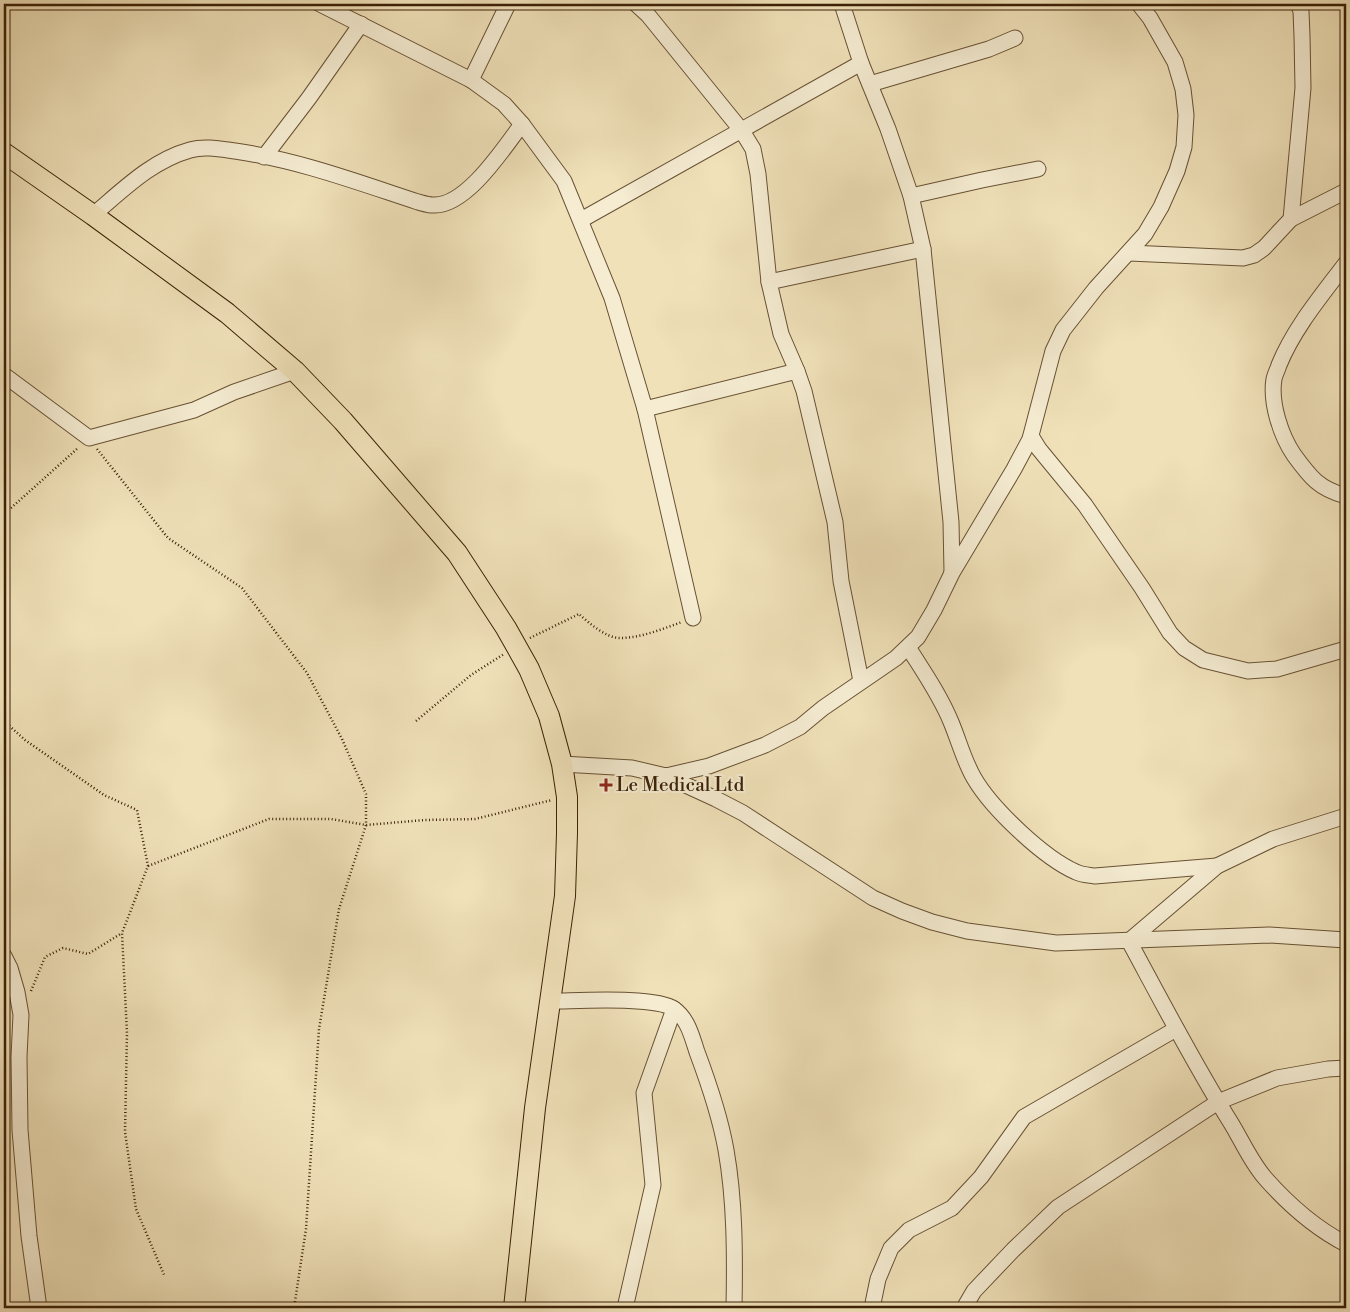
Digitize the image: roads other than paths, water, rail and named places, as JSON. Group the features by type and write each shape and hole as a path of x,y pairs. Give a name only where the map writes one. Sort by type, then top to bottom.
{"main road":[{"path":"4,153 227,313 295,371 343,421 457,553 529,669 549,716 562,764 566,797 567,833 565,896 535,1108 514,1308"}],"street":[{"path":"320,4 471,80 504,104 522,124 564,181 612,298 645,409 693,618"},
{"path":"471,80 508,4"},
{"path":"636,4 648,15 742,131 753,149 758,174 769,282 781,334 804,391 834,522 841,581 861,681"},
{"path":"842,4 861,63 888,129 911,196 924,249 951,522 952,573"},
{"path":"666,776 709,766 765,745 800,727 823,708 896,658 918,637 952,573 1014,469 1030,436 1053,351 1064,330 1096,288 1145,234 1161,207 1177,171 1184,148 1186,115 1183,89 1175,62 1140,4"},
{"path":"1291,219 1303,88 1301,11 1298,4"},
{"path":"264,156 309,98 361,24"},
{"path":"870,84 989,49 1015,38"},
{"path":"581,220 861,63"},
{"path":"93,216 142,173 174,155 192,149 210,148 264,156 309,166 434,206 451,201 482,177 522,124"},
{"path":"911,196 1038,169"},
{"path":"1129,253 1243,258 1254,255 1264,248 1291,219 1346,190"},
{"path":"769,282 924,249"},
{"path":"1346,264 1319,298 1285,349 1274,379 1275,411 1290,448 1310,477 1332,492 1346,496"},
{"path":"4,375 89,438 194,410 234,392 295,371"},
{"path":"645,409 797,371"},
{"path":"1030,436 1085,504 1170,633 1184,648 1203,660 1248,671 1277,669 1346,649"},
{"path":"908,646 936,692 974,777 990,802 1039,848 1078,874 1095,876 1217,866"},
{"path":"562,764 632,768 666,776 743,813 873,898 932,922 967,931 1056,943 1270,935 1346,940"},
{"path":"1129,941 1217,866 1273,839 1346,816"},
{"path":"1129,941 1176,1029 1263,1176 1296,1210 1333,1238 1346,1244"},
{"path":"4,956 10,968 17,992 21,1015 19,1057 20,1130 29,1236 39,1308"},
{"path":"551,1001 647,1001 664,1004 674,1009 687,1025 707,1078 726,1150 732,1205 734,1308"},
{"path":"626,1308 653,1185 644,1093 674,1009"},
{"path":"872,1308 878,1279 891,1248 909,1230 952,1208 981,1177 1024,1117 1176,1029"},
{"path":"964,1308 974,1291 1058,1207 1218,1102 1276,1078 1328,1069 1346,1068"}],"place":[{"name":"Le Medical Ltd","path":"606,785"}]}
